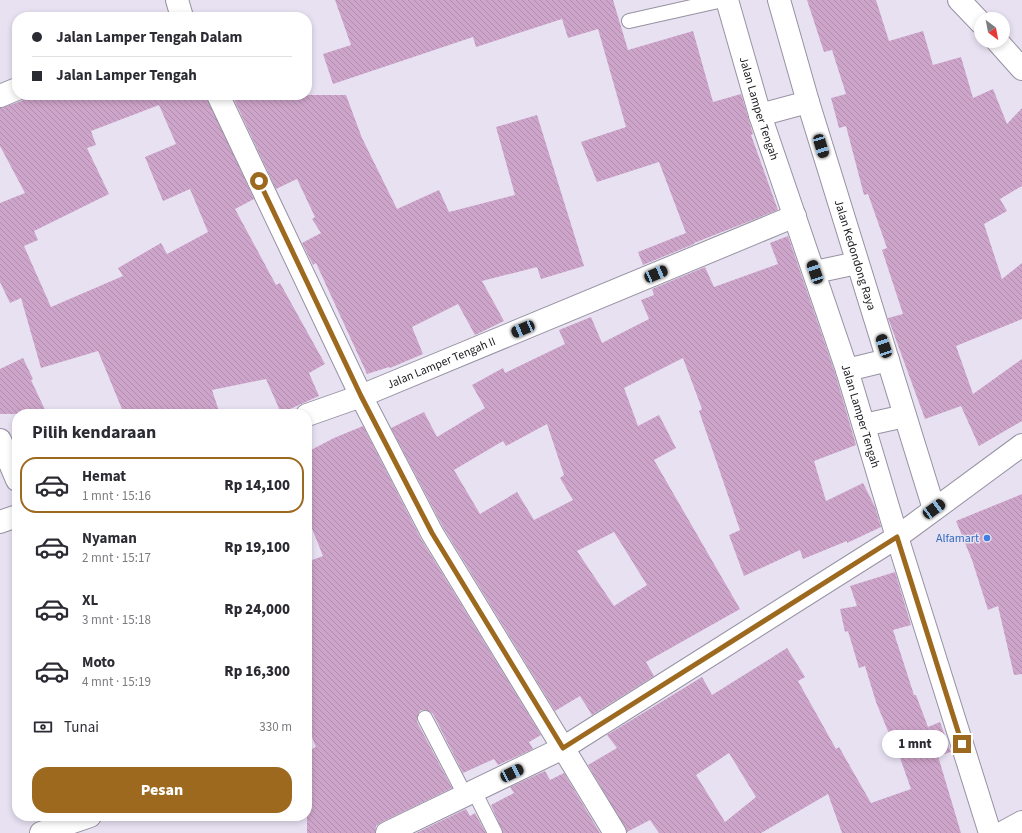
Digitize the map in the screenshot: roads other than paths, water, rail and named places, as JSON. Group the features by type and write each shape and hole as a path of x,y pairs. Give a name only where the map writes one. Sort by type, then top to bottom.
{"street":[{"path":"177,0 181,12"},
{"name":"Jalan Lamper Tengah","path":"727,0 760,115 815,272 847,370 897,537 990,833"},
{"name":"Jalan Kedondong Raya","path":"779,0 857,263 934,509"},
{"path":"960,0 974,16"},
{"path":"1003,48 1022,69"},
{"path":"0,96 12,91"},
{"path":"220,100 361,396 432,533 615,833"},
{"path":"760,115 808,102"},
{"name":"Jalan Lamper Tengah II","path":"312,413 361,396 795,216"},
{"path":"815,272 857,263"},
{"path":"847,370 888,360"},
{"path":"864,425 905,416"},
{"path":"0,440 12,468"},
{"path":"387,833 563,748 897,537 1022,445"},
{"path":"0,522 12,518"},
{"path":"41,833 76,821"},
{"path":"1002,833 1022,822"}],"lane":[{"path":"629,21 723,0"},
{"path":"425,718 495,833"}],"place":[{"name":"Alfamart","path":"987,538"}]}
